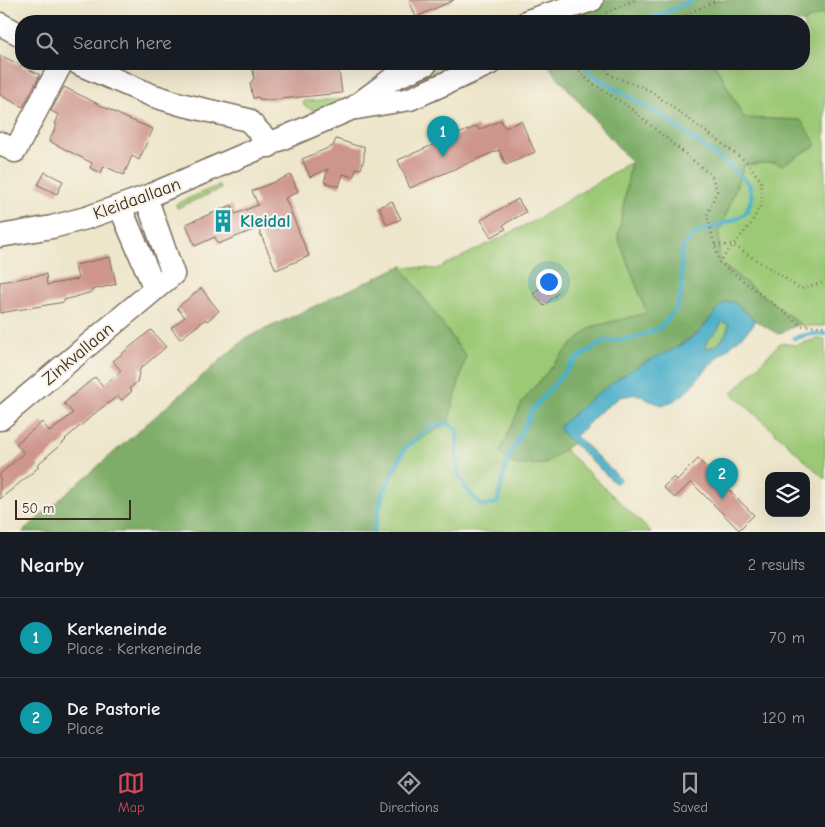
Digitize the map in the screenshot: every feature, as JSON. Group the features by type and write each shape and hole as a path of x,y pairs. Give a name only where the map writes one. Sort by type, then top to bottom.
{"street":[{"path":"554,15 598,5"},
{"path":"576,15 598,5"},
{"path":"0,24 15,32"},
{"path":"0,143 15,151 58,70"},
{"path":"93,70 151,95 248,120 265,138 269,146"},
{"path":"353,108 392,79 412,70"},
{"path":"353,108 410,99 475,70"},
{"name":"Kleidaallaan","path":"0,236 52,227 146,197 269,146 353,108"},
{"name":"Zinkvallaan","path":"0,419 173,274 146,197"},
{"path":"120,206 155,289"}],"path":[{"path":"598,5 635,0"},
{"path":"685,15 718,0"},
{"path":"578,70 589,81 631,109 712,176 717,191 707,215 719,262 802,326 825,326"},
{"path":"607,70 610,75 649,90 747,162 761,181 762,202 751,224 719,262"},
{"path":"715,244 733,245 777,272 800,290 825,282"}],"green space":[{"path":"584,0 825,0 825,12 810,19 810,15 577,15"},
{"path":"825,12 825,326 802,326 719,262 719,234 744,165 774,162 801,120 744,118 718,70 810,70 810,19"},
{"path":"424,70 455,70 457,74 418,85 415,79 417,73"},
{"path":"552,70 718,70 744,118 801,120 817,145 782,165 774,162 744,165 719,234 719,262 800,324 778,334 754,320 734,302 718,308 698,332 657,360 561,432 573,443 545,464 516,465 507,461 500,452 522,402 565,351 591,327 647,313 618,238 631,162"},
{"path":"341,99 344,105 309,118 307,115 315,115 313,110 304,106 303,101"},
{"path":"631,162 618,238 647,313 591,327 565,351 522,402 516,465 545,464 564,449 651,532 374,532 383,493 405,448 466,357 401,266 437,269 532,222"},
{"path":"219,185 221,189 177,208 176,204"},
{"path":"401,266 466,357 448,423 405,448 383,493 374,532 22,532 246,338"},
{"path":"722,322 729,324 724,336 715,346 706,348 707,340 717,331"},
{"path":"816,339 825,339 825,479 732,393 780,343 796,345"}],"water":[{"path":"725,302 734,302 754,320 754,325 711,364 684,394 674,401 662,405 637,394 620,397 601,411 576,436 621,479 616,484 561,432 560,426 620,377 694,336","holes":["722,322 729,324 722,340 715,346 706,348 707,340 717,331"]}],"building":[{"path":"409,0 454,0 420,15 415,15"},
{"path":"0,55 15,62 15,70 30,70 40,75 23,107 0,95"},
{"path":"253,70 339,70 342,93 270,100 259,99 258,97 253,98 250,84 254,78"},
{"path":"64,87 126,118 153,129 139,160 132,156 124,175 104,166 101,173 90,168 92,163 49,141 57,125 55,124 59,115 51,111"},
{"path":"501,120 505,128 521,121 535,152 506,165 499,150 410,188 398,160 477,126 479,130"},
{"path":"336,139 357,146 364,146 364,159 361,169 357,168 353,177 343,174 339,187 324,182 328,169 310,177 302,159 333,146"},
{"path":"45,172 63,181 57,194 38,185"},
{"path":"291,175 298,192 285,198 309,256 276,270 258,228 218,244 215,237 195,246 186,224 232,205 235,214 258,205 252,191"},
{"path":"518,199 526,212 503,225 506,229 491,237 481,220"},
{"path":"392,201 401,219 387,225 379,207"},
{"path":"110,257 116,284 92,290 92,292 64,300 64,302 0,313 0,282 46,274 47,285 78,279 75,265"},
{"path":"547,281 558,293 544,306 533,294"},
{"path":"201,288 219,311 180,339 171,328 185,317 177,308"},
{"path":"151,330 166,347 140,369 137,382 129,389 132,391 122,400 118,396 100,409 37,465 39,467 0,499 0,474 24,453 16,444 42,422 50,432 73,413 64,403 95,377 103,386 121,371 113,361"},
{"path":"698,459 754,515 739,530 691,482 675,498 663,487 674,477 677,480"}],"waterway":[{"path":"659,15 693,0"},
{"path":"374,532 383,493 405,448 431,427 448,423 458,430 457,464 461,480 482,506 497,503 507,461 533,409 576,359 603,342 634,338 660,328 676,309 682,290 681,253 686,243 694,234 736,219 746,213 752,198 749,184 735,170 661,115 592,75 587,70"},
{"path":"794,338 811,334 825,334"}],"place":[{"name":"Kerkeneinde","path":"443,157"},
{"name":"Kleidal","path":"223,221"},
{"name":"De Pastorie","path":"722,499"}]}
